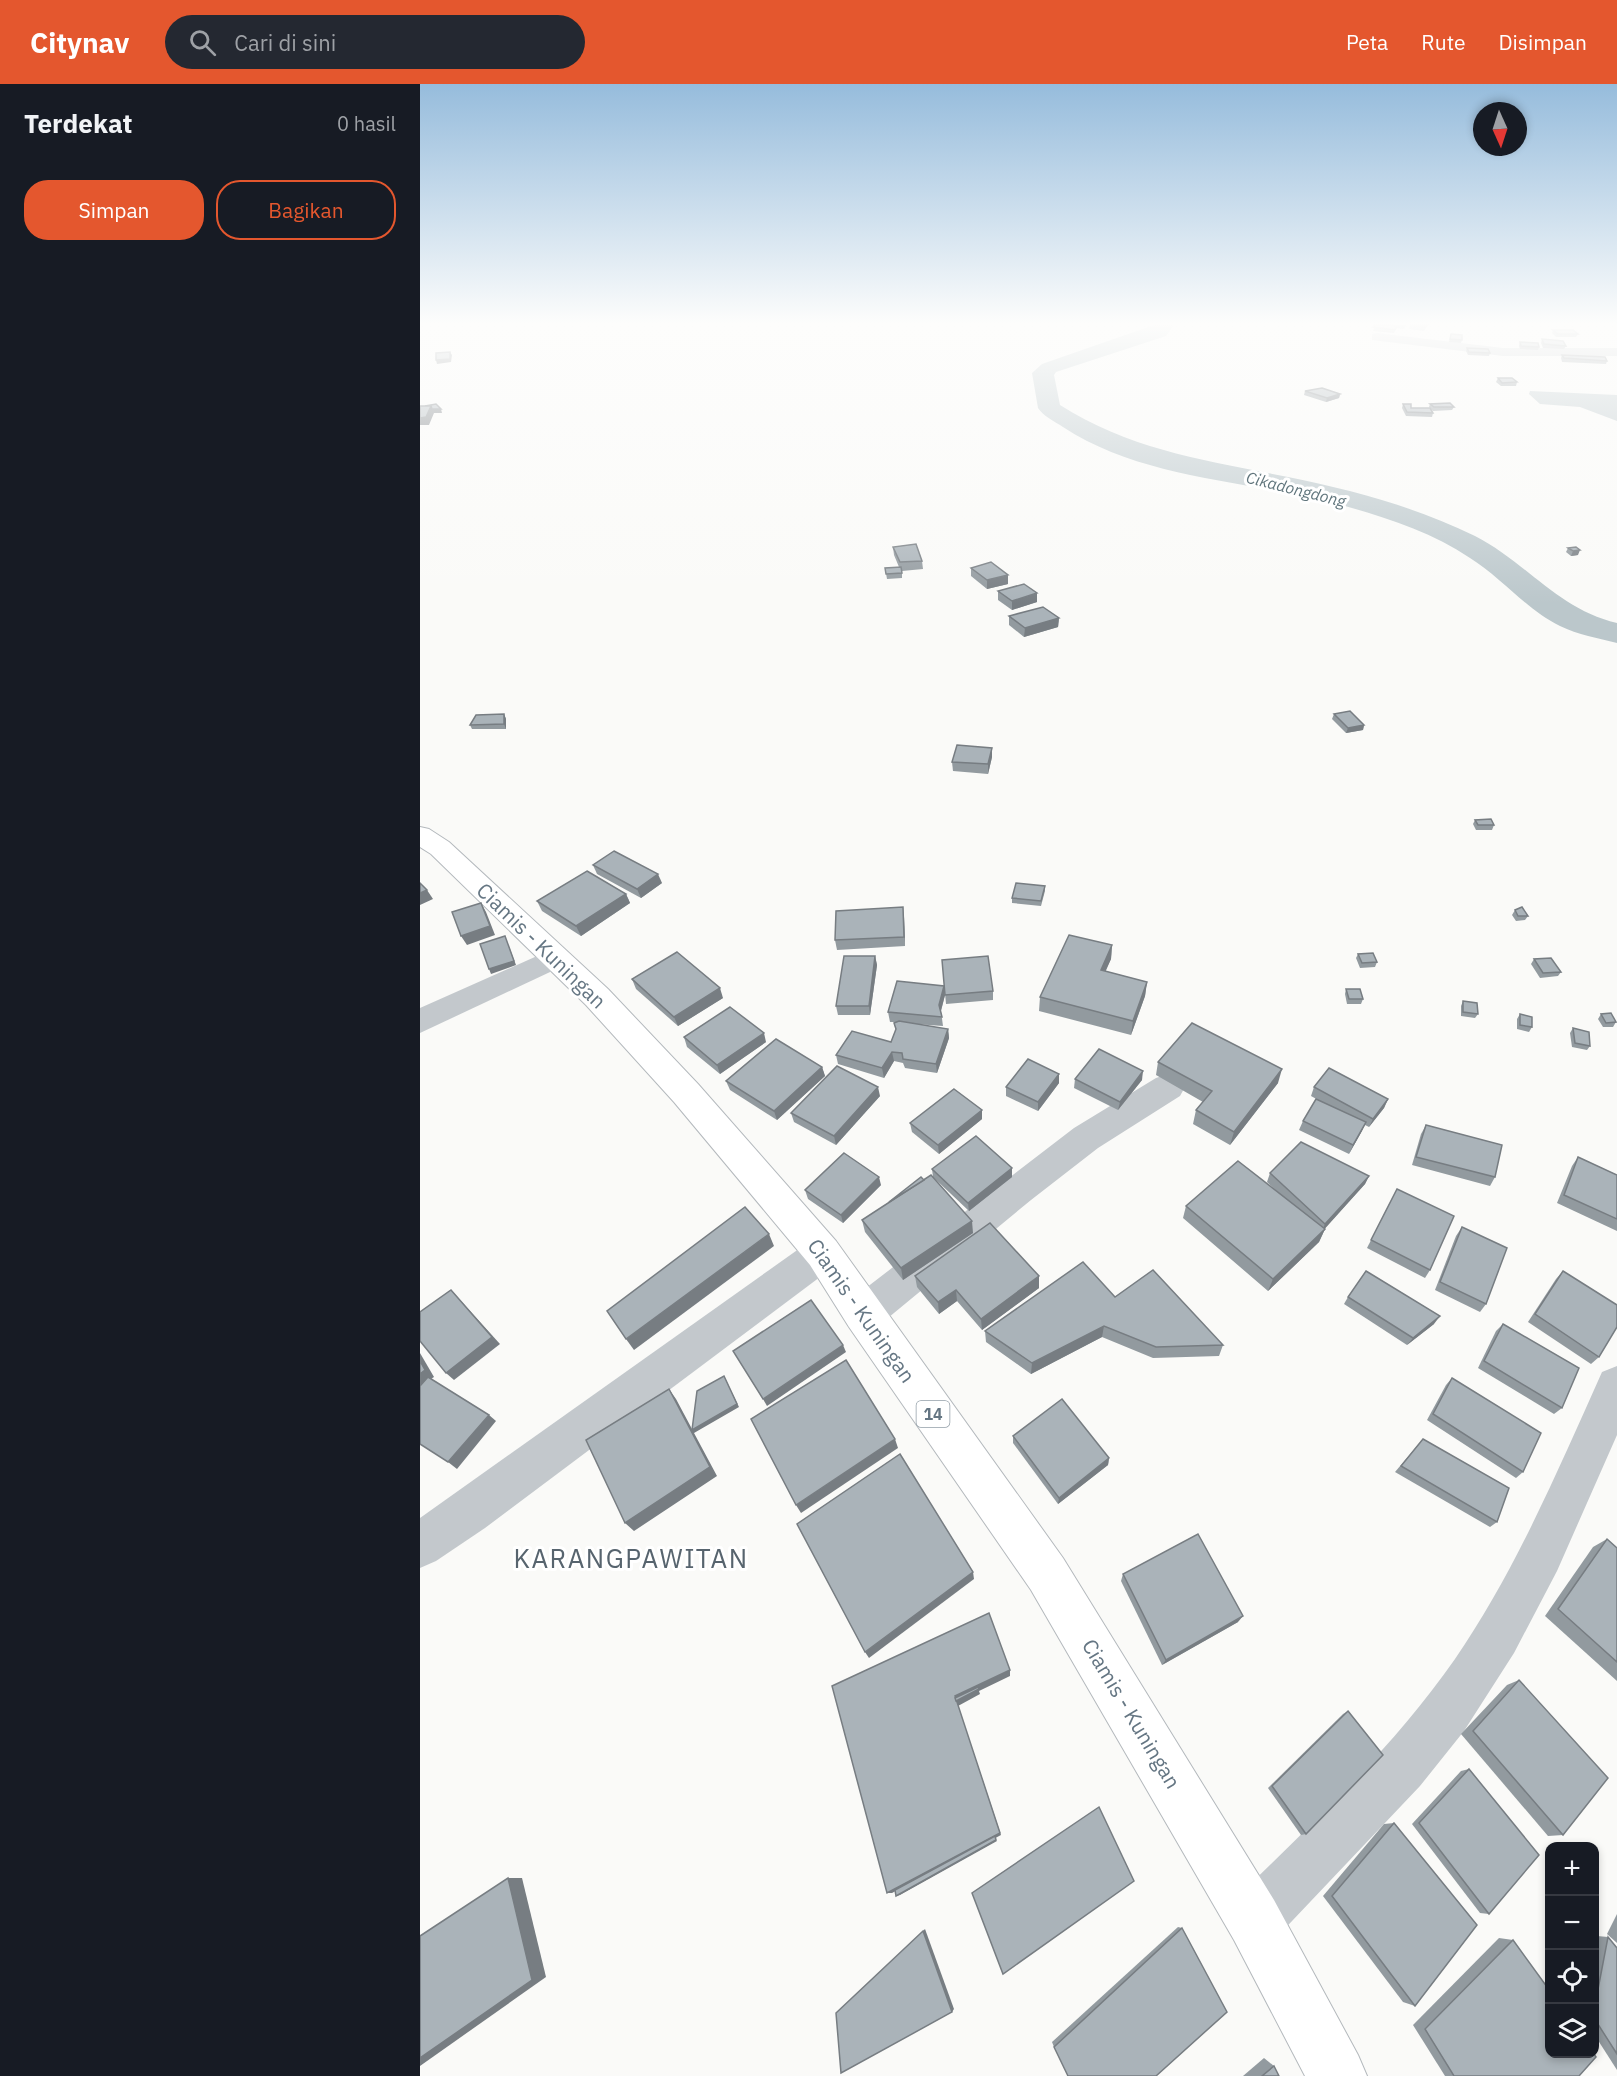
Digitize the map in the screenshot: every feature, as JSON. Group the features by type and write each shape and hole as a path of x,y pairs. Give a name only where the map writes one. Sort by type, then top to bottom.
{"highway":[{"name":"Ciamis - Kuningan","path":"420,835 440,848 597,997 686,1093 823,1253 862,1314 1047,1574 1254,1920 1337,2076"}],"street":[{"path":"420,1021 555,958"},
{"path":"862,1314 1018,1189 1086,1138 1168,1087"},
{"path":"420,1545 479,1506 823,1253"},
{"path":"1254,1920 1385,1786 1446,1713 1464,1687 1533,1574 1617,1386"}],"building":[{"path":"916,544 922,561 900,562 893,547"},
{"path":"1576,547 1580,550 1573,551 1568,548"},
{"path":"991,562 1008,575 987,580 971,568"},
{"path":"901,567 902,573 886,574 885,568"},
{"path":"1024,584 1037,593 1012,601 998,591"},
{"path":"1043,607 1059,618 1025,628 1009,616"},
{"path":"1350,711 1364,725 1348,728 1334,714"},
{"path":"504,714 504,724 470,725 476,715"},
{"path":"957,745 992,748 988,764 952,762"},
{"path":"1491,819 1494,825 1478,825 1475,820"},
{"path":"614,851 658,874 637,889 593,865"},
{"path":"587,871 626,894 576,926 537,901"},
{"path":"420,883 427,890 420,893"},
{"path":"1016,883 1045,886 1041,901 1012,898"},
{"path":"481,903 490,926 461,936 452,912"},
{"path":"903,907 904,937 835,940 836,911"},
{"path":"1522,907 1528,916 1518,916 1515,910"},
{"path":"1069,935 1112,945 1101,970 1147,982 1133,1021 1040,997"},
{"path":"505,936 514,961 489,969 480,944"},
{"path":"677,952 720,988 674,1017 632,979"},
{"path":"1373,953 1377,962 1362,963 1358,954"},
{"path":"844,956 875,956 869,1006 836,1006"},
{"path":"988,956 993,991 945,995 942,960"},
{"path":"1551,958 1561,972 1543,973 1534,959"},
{"path":"897,981 944,986 939,1005 942,1017 888,1012"},
{"path":"1346,989 1360,989 1363,999 1349,999"},
{"path":"1463,1001 1477,1003 1478,1014 1463,1012"},
{"path":"730,1007 764,1033 717,1065 684,1037"},
{"path":"1611,1013 1616,1022 1606,1023 1601,1014"},
{"path":"1520,1014 1532,1017 1532,1027 1520,1025"},
{"path":"899,1021 948,1029 936,1064 903,1059 902,1053 892,1052 882,1068 836,1055 852,1031 891,1042 896,1029 894,1023"},
{"path":"1192,1023 1282,1069 1234,1132 1196,1110 1212,1091 1158,1062"},
{"path":"1573,1028 1589,1032 1590,1046 1575,1043"},
{"path":"776,1039 822,1067 774,1111 726,1081"},
{"path":"1099,1049 1143,1071 1120,1102 1075,1079"},
{"path":"1028,1059 1059,1074 1038,1102 1006,1087"},
{"path":"837,1066 878,1087 834,1136 791,1113"},
{"path":"1329,1068 1388,1099 1373,1119 1314,1087"},
{"path":"954,1089 982,1110 938,1145 910,1123"},
{"path":"1316,1099 1366,1122 1353,1145 1303,1121"},
{"path":"1426,1125 1502,1145 1495,1177 1416,1157"},
{"path":"976,1136 1012,1168 968,1203 932,1169"},
{"path":"1301,1142 1369,1176 1325,1224 1270,1173"},
{"path":"844,1153 879,1177 841,1215 805,1190"},
{"path":"1578,1157 1617,1175 1617,1219 1564,1195"},
{"path":"1238,1161 1325,1229 1273,1279 1186,1206"},
{"path":"931,1175 972,1221 901,1268 862,1220"},
{"path":"921,1177 924,1180 889,1202"},
{"path":"1397,1189 1454,1216 1430,1270 1371,1240"},
{"path":"745,1207 769,1234 626,1339 607,1311"},
{"path":"990,1223 1039,1276 981,1319 956,1290 938,1302 915,1276"},
{"path":"1462,1227 1507,1248 1486,1304 1440,1282"},
{"path":"1083,1262 1115,1297 1153,1270 1223,1345 1156,1347 1104,1326 1032,1363 985,1331"},
{"path":"1366,1271 1440,1316 1413,1338 1348,1297"},
{"path":"1563,1271 1617,1305 1617,1327 1599,1357 1535,1314"},
{"path":"451,1290 492,1337 446,1373 420,1341 420,1312"},
{"path":"811,1300 843,1345 763,1399 733,1351"},
{"path":"1503,1324 1579,1368 1562,1408 1484,1361"},
{"path":"846,1360 895,1439 796,1505 751,1419"},
{"path":"420,1361 425,1370 420,1374"},
{"path":"724,1376 737,1404 692,1430 697,1391"},
{"path":"428,1377 489,1415 448,1462 420,1444 420,1386"},
{"path":"1452,1378 1541,1433 1523,1472 1433,1414"},
{"path":"669,1389 710,1467 625,1523 586,1440"},
{"path":"1062,1399 1109,1458 1059,1498 1013,1436"},
{"path":"1423,1439 1509,1488 1497,1522 1401,1466"},
{"path":"900,1454 973,1572 865,1652 797,1524"},
{"path":"1198,1534 1243,1616 1166,1660 1123,1574"},
{"path":"1607,1539 1617,1548 1617,1662 1558,1609"},
{"path":"989,1613 1010,1670 955,1696 1000,1833 887,1893 832,1686"},
{"path":"1519,1680 1608,1778 1563,1835 1473,1731"},
{"path":"978,1687 979,1689 956,1701 955,1698"},
{"path":"1348,1711 1383,1755 1306,1834 1272,1786"},
{"path":"1469,1769 1539,1855 1489,1914 1419,1823"},
{"path":"1099,1807 1134,1881 1003,1974 972,1893"},
{"path":"1394,1823 1477,1925 1415,2006 1332,1896"},
{"path":"995,1836 996,1840 896,1896 895,1890"},
{"path":"508,1878 532,1980 420,2058 420,1936"},
{"path":"1182,1928 1227,2012 1156,2076 1068,2076 1054,2047"},
{"path":"923,1931 952,2012 841,2073 836,2013"},
{"path":"1608,1937 1617,1948 1617,2054 1599,2026 1599,1984"},
{"path":"1513,1940 1545,1984 1545,2058 1595,2058 1579,2076 1454,2076 1425,2029"},
{"path":"1274,2066 1279,2076 1262,2076"}],"waterway":[{"name":"Cikadongdong","path":"1065,418 1104,439 1162,460 1331,494 1423,523 1479,551 1565,616 1617,633"}],"district":[{"name":"KARANGPAWITAN","path":"631,1559"}]}
